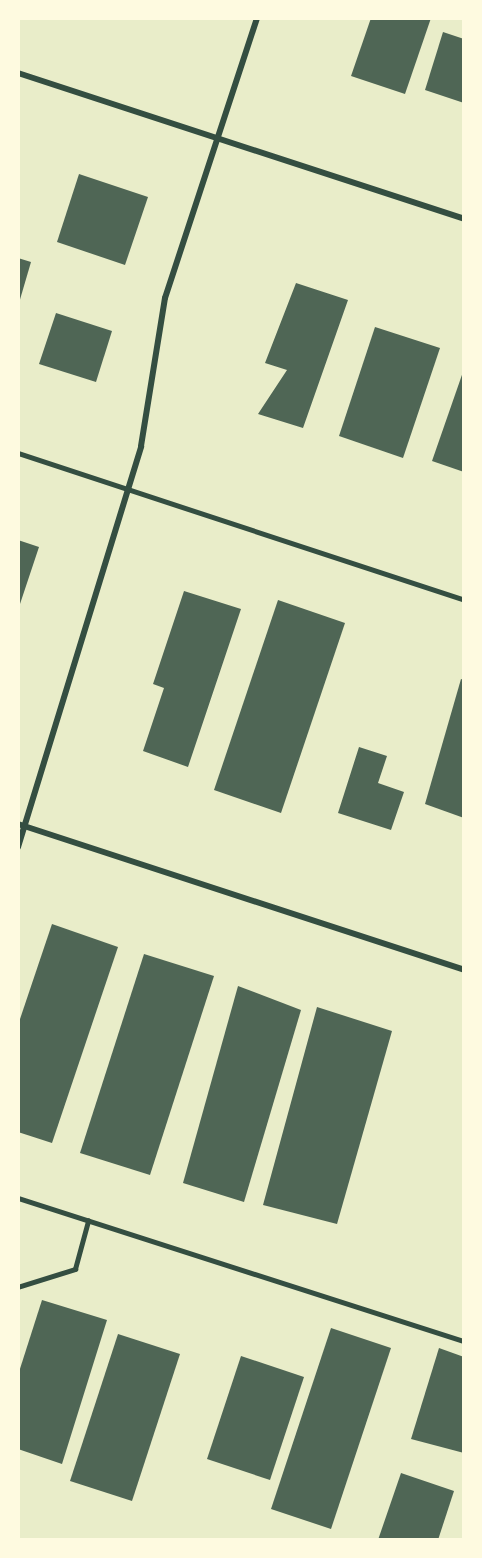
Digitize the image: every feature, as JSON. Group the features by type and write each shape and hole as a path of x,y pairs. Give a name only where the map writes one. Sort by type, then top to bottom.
{"street":[{"path":"18,847 21,825 141,446 165,298 257,18"},
{"path":"18,73 464,219"},
{"path":"21,825 464,970"}],"lane":[{"path":"18,453 464,600"},
{"path":"18,1198 464,1341"},
{"path":"18,1287 75,1269 88,1221"}],"building":[{"path":"371,18 431,18 405,94 351,76"},
{"path":"443,32 464,39 464,103 425,90"},
{"path":"79,174 148,197 125,265 57,242"},
{"path":"18,258 31,262 19,303 18,303"},
{"path":"296,283 348,300 303,428 258,414 287,370 265,363"},
{"path":"56,313 112,331 96,382 39,364"},
{"path":"375,327 440,348 403,458 339,436"},
{"path":"464,369 464,472 432,461"},
{"path":"18,540 39,547 18,610"},
{"path":"184,591 241,609 188,767 143,751 164,688 153,684"},
{"path":"278,600 345,623 281,813 214,790"},
{"path":"461,679 464,680 464,818 425,804"},
{"path":"359,747 387,756 378,783 404,792 391,830 338,813"},
{"path":"52,924 118,947 52,1143 18,1132 18,1025"},
{"path":"144,954 214,976 150,1175 80,1153"},
{"path":"238,986 301,1010 244,1202 183,1183"},
{"path":"317,1007 392,1031 337,1224 263,1205"},
{"path":"42,1300 107,1320 62,1464 18,1449 18,1375"},
{"path":"331,1328 391,1348 331,1529 271,1509"},
{"path":"118,1334 180,1354 132,1501 70,1481"},
{"path":"439,1348 464,1357 464,1453 411,1439"},
{"path":"241,1356 304,1377 270,1480 207,1459"},
{"path":"401,1473 454,1491 438,1540 378,1540"}]}
